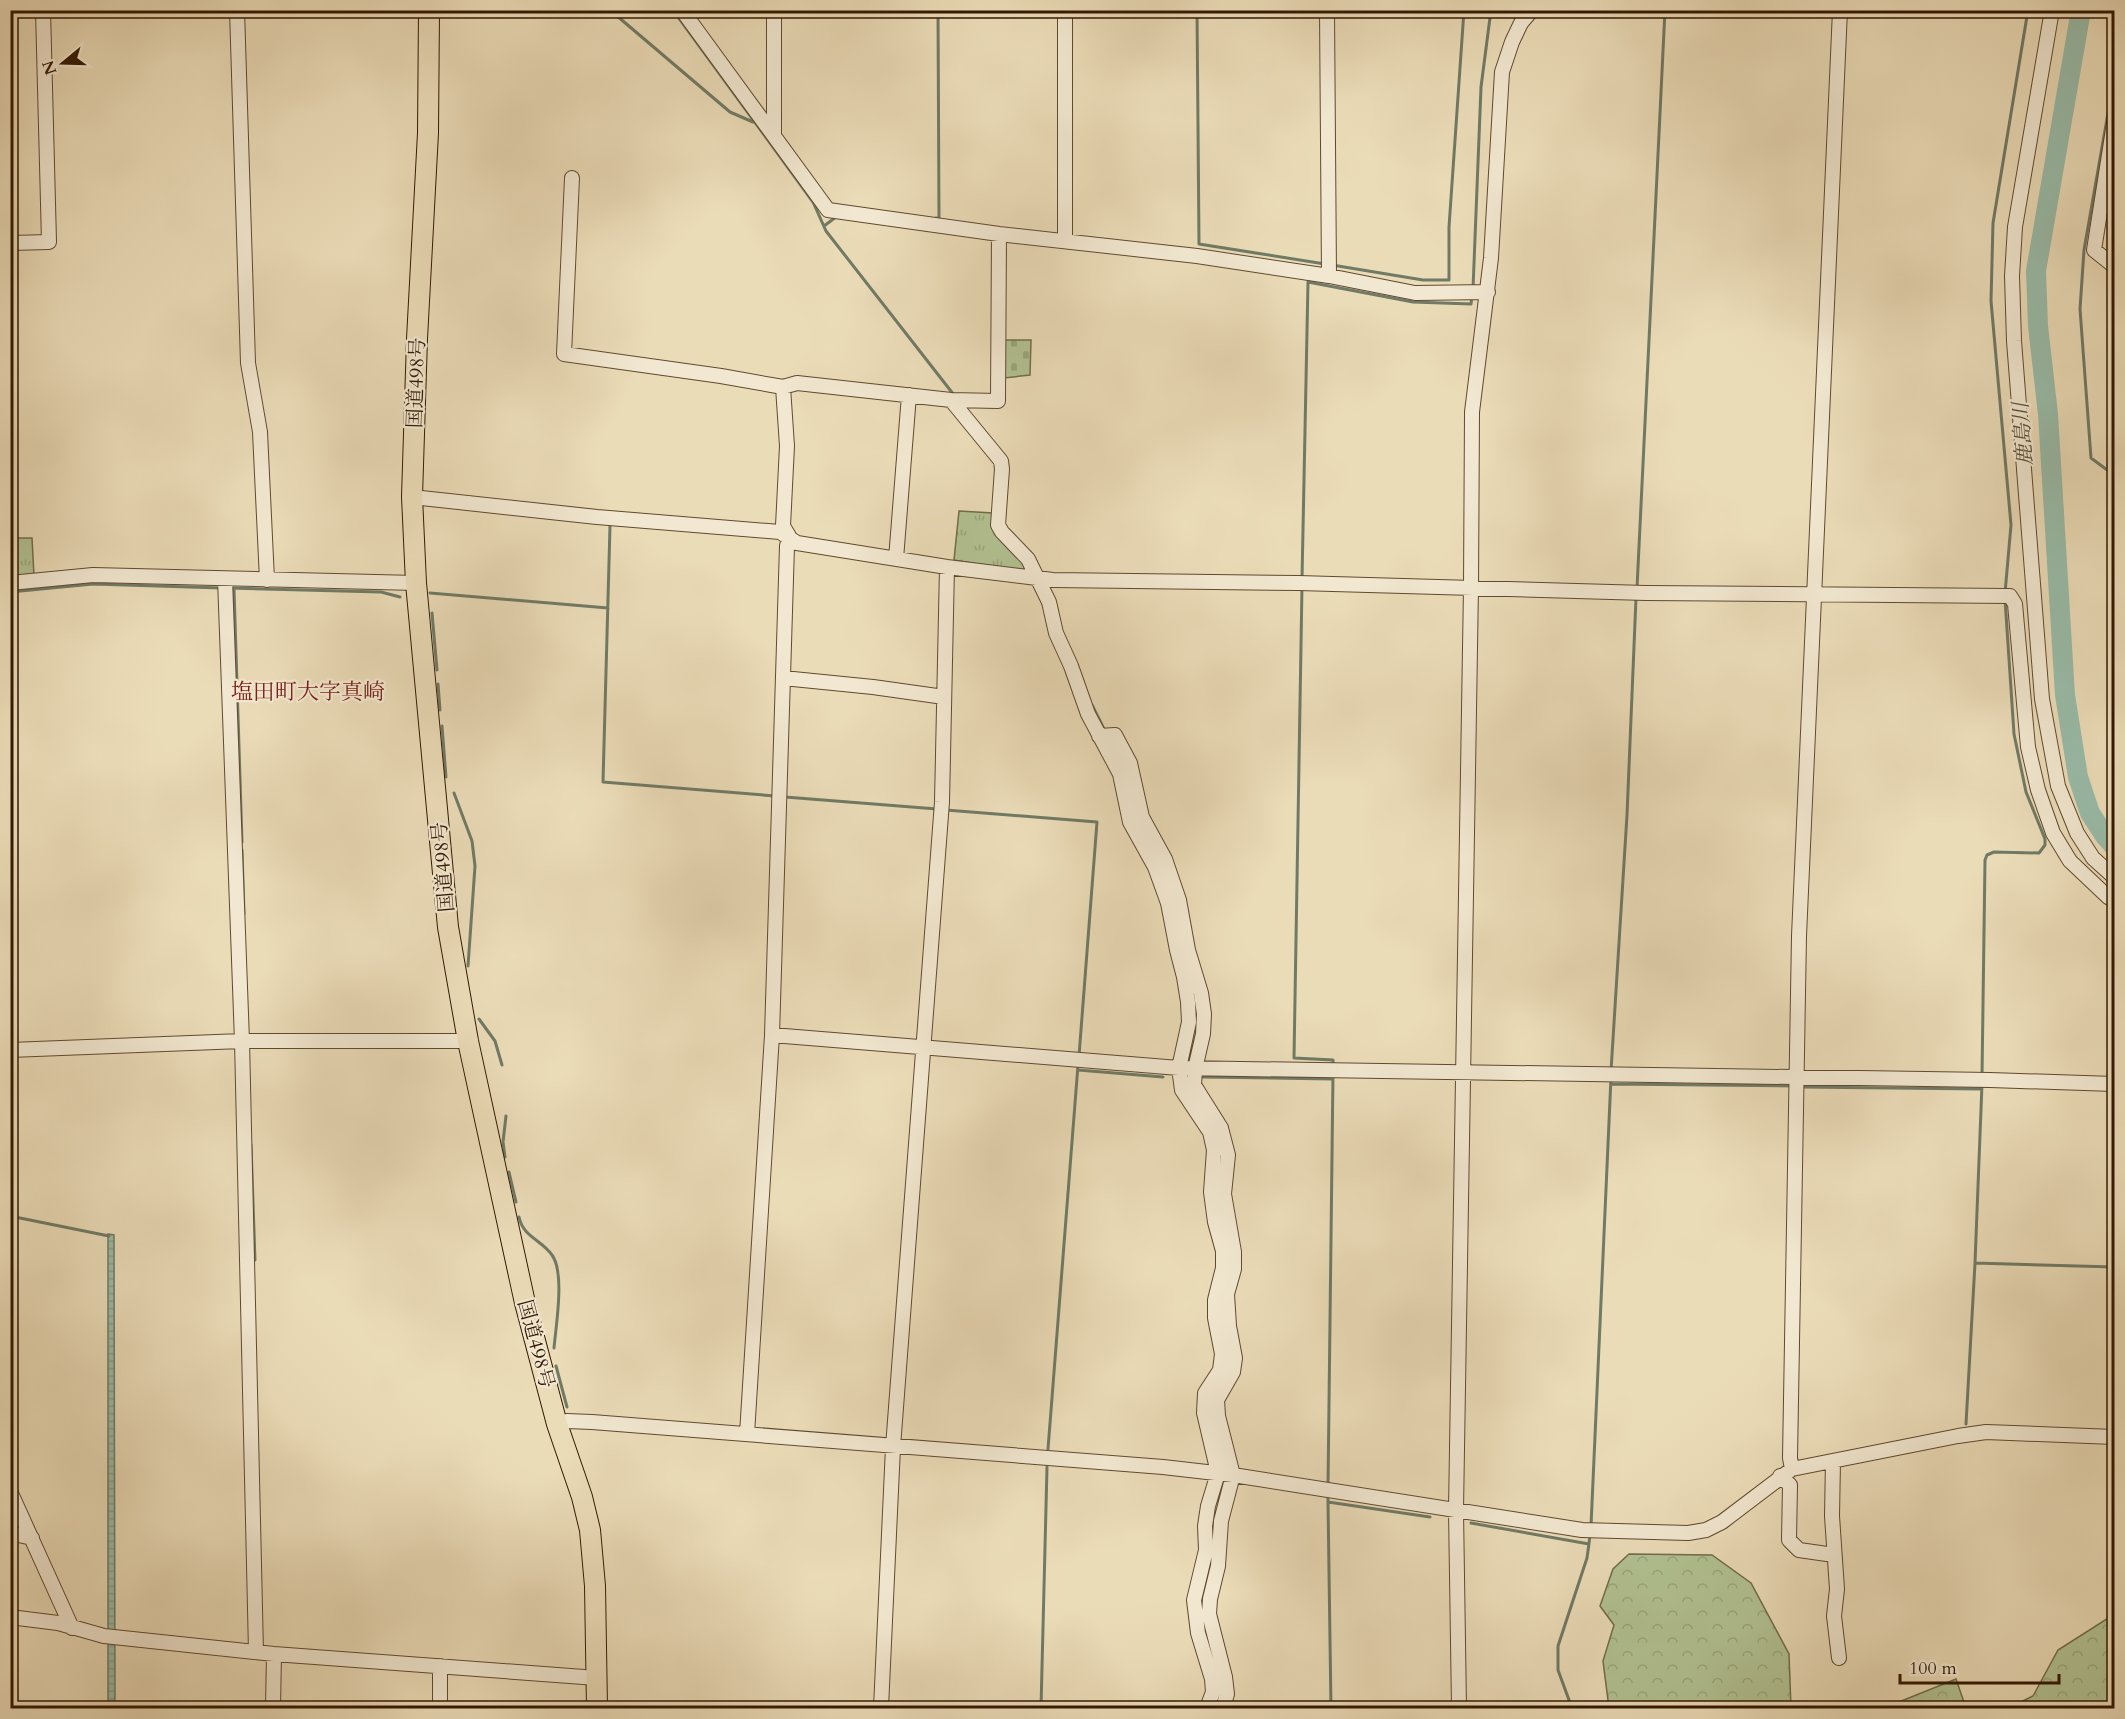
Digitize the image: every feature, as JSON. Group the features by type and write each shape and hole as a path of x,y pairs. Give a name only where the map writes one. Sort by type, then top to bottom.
{"highway":[{"name":"国道498号","path":"429,10 428,133 417,339 412,497 416,583 448,927 468,1041 525,1303 557,1424 582,1497 590,1530 595,1586 597,1708"}],"street":[{"path":"10,243 49,242 43,10"},
{"path":"237,10 248,363 260,432 267,580"},
{"path":"682,10 828,210 999,234 1197,256 1329,276 1415,293 1478,292"},
{"path":"774,10 774,135"},
{"path":"1065,10 1065,240"},
{"path":"1327,10 1329,276"},
{"path":"1459,1708 1456,1510 1472,412 1478,292 1502,72 1521,23 1532,10"},
{"path":"1834,1555 1798,1550 1790,1540 1790,1485 1786,1472 1790,1446 1799,936 1840,10"},
{"path":"2052,10 2015,227 2012,276 2014,341 2042,699 2058,786 2077,833 2093,858 2115,877"},
{"path":"2115,123 2094,250 2115,266"},
{"path":"572,178 564,354 783,387 797,383 909,396 998,401 999,234"},
{"path":"747,1434 772,1035 789,536 783,526 787,446 783,387"},
{"path":"896,559 909,396"},
{"path":"957,400 1001,461 998,525 1028,559 1049,602 1056,633 1071,666 1088,714 1120,774 1130,822 1155,867 1168,903 1188,1002 1187,1038 1179,1068 1182,1090 1210,1132 1214,1150 1211,1192 1215,1222 1223,1251 1223,1268 1215,1299 1215,1318 1222,1354 1220,1370 1205,1393 1204,1413 1218,1473 1208,1506 1205,1526 1206,1550 1194,1600 1198,1633 1212,1679 1213,1692 1207,1708"},
{"path":"412,497 597,517 780,532 797,543 947,567 1053,580 1471,587 1646,593 2003,596 2015,604 2028,747 2038,790 2053,833 2070,861 2108,897 2115,900"},
{"path":"881,1708 893,1447 941,809 947,567"},
{"path":"10,583 93,575 416,583"},
{"path":"225,579 242,1041 256,1652"},
{"path":"783,678 944,697"},
{"path":"1099,736 1115,735 1130,763 1142,817 1165,858 1179,900 1188,950 1201,993 1204,1014 1194,1085 1221,1128 1227,1155 1224,1194 1234,1252 1234,1269 1227,1294 1229,1326 1235,1358 1233,1372 1217,1400 1218,1416 1233,1475 1221,1521 1218,1566 1209,1614 1226,1677 1227,1694 1223,1708"},
{"path":"772,1035 1195,1069 1603,1073 1797,1084 1975,1080 2115,1084"},
{"path":"10,1050 242,1041 468,1041"},
{"path":"557,1424 567,1421 592,1422 1163,1467 1233,1475 1582,1530 1688,1533 1707,1530 1722,1522 1786,1472 1833,1461 1986,1432 2115,1437"},
{"path":"1833,1461 1834,1555 1837,1589 1834,1616 1839,1658"},
{"path":"10,1491 72,1628"},
{"path":"10,1533 32,1538"},
{"path":"10,1617 58,1623 119,1638 274,1654 597,1678"},
{"path":"273,1708 274,1654"},
{"path":"440,1666 440,1708"}],"green space":[{"path":"1003,340 1031,340 1030,375 1004,378"},
{"path":"959,511 993,513 1025,564 1025,572 954,560"},
{"path":"11,538 32,538 34,576 11,577"},
{"path":"1629,1554 1712,1555 1751,1583 1789,1654 1791,1708 1609,1708 1603,1661 1614,1625 1600,1606 1613,1569"},
{"path":"2114,1598 2114,1708 2009,1708 2033,1696 2058,1650 2110,1617"},
{"path":"1956,1679 1966,1708 1884,1708"}],"shaded area":[{"path":"108,1234 114,1235 115,1708 108,1708"}],"waterway":[{"path":"610,10 730,112 753,122"},
{"path":"673,10 813,202 826,231 954,395"},
{"path":"936,218 939,219 938,10"},
{"path":"1197,10 1199,244 1325,264"},
{"path":"1332,265 1423,280 1449,280 1449,227 1464,10"},
{"path":"1473,289 1481,87 1491,10"},
{"path":"1637,588 1665,10"},
{"path":"2005,593 2011,525 1991,301 1993,223 2028,10"},
{"name":"鹿島川","path":"2081,10 2036,271 2038,326 2048,414 2065,695 2078,777 2090,813 2114,846"},
{"path":"2114,79 2084,250 2080,309 2091,458 2114,475"},
{"path":"824,226 836,217"},
{"path":"1302,579 1308,282 1413,302 1471,304 1472,296"},
{"path":"610,526 603,782 775,796"},
{"path":"10,592 93,584 222,588"},
{"path":"1302,586 1294,1058 1333,1060 1333,1067"},
{"path":"229,588 381,592 400,597"},
{"path":"234,589 242,842"},
{"path":"430,593 608,608"},
{"path":"1611,1071 1627,815 1636,598"},
{"path":"1982,1077 1985,860 1987,855 1994,852 2039,853 2045,845 2045,839 2026,792 2014,734 2005,599"},
{"path":"432,613 437,670"},
{"path":"438,684 440,710"},
{"path":"1092,705 1105,731"},
{"path":"442,726 446,777"},
{"path":"1110,740 1125,768"},
{"path":"454,793 472,841 475,866 468,966"},
{"path":"785,797 937,809"},
{"path":"946,810 1097,822 1079,1056"},
{"path":"242,850 244,914"},
{"path":"479,1019 495,1041 502,1065"},
{"path":"1189,1063 1195,1041"},
{"path":"1048,1449 1078,1065"},
{"path":"1078,1070 1163,1077"},
{"path":"1328,1487 1333,1073"},
{"path":"1202,1077 1333,1079"},
{"path":"1591,1526 1611,1077"},
{"path":"1611,1084 1794,1086"},
{"path":"1982,1084 1975,1263 2114,1267"},
{"path":"1800,1087 1982,1089"},
{"path":"505,1157 503,1142 506,1116"},
{"path":"251,1145 255,1260"},
{"path":"1219,1174 1221,1151"},
{"path":"509,1172 516,1202"},
{"path":"10,1216 109,1236"},
{"path":"519,1217 524,1229 548,1250 556,1263 559,1300 554,1348"},
{"path":"1966,1424 1975,1263"},
{"path":"556,1366 567,1407"},
{"path":"1041,1708 1047,1467"},
{"path":"1328,1493 1328,1502 1430,1517"},
{"path":"1328,1502 1331,1708"},
{"path":"1471,1523 1589,1544"},
{"path":"1574,1708 1558,1670 1558,1646 1587,1558 1590,1536"},
{"path":"1203,1614 1202,1602 1213,1552"},
{"path":"1203,1623 1213,1660"}],"district":[{"name":"塩田町大字真崎","path":"308,692"}]}
